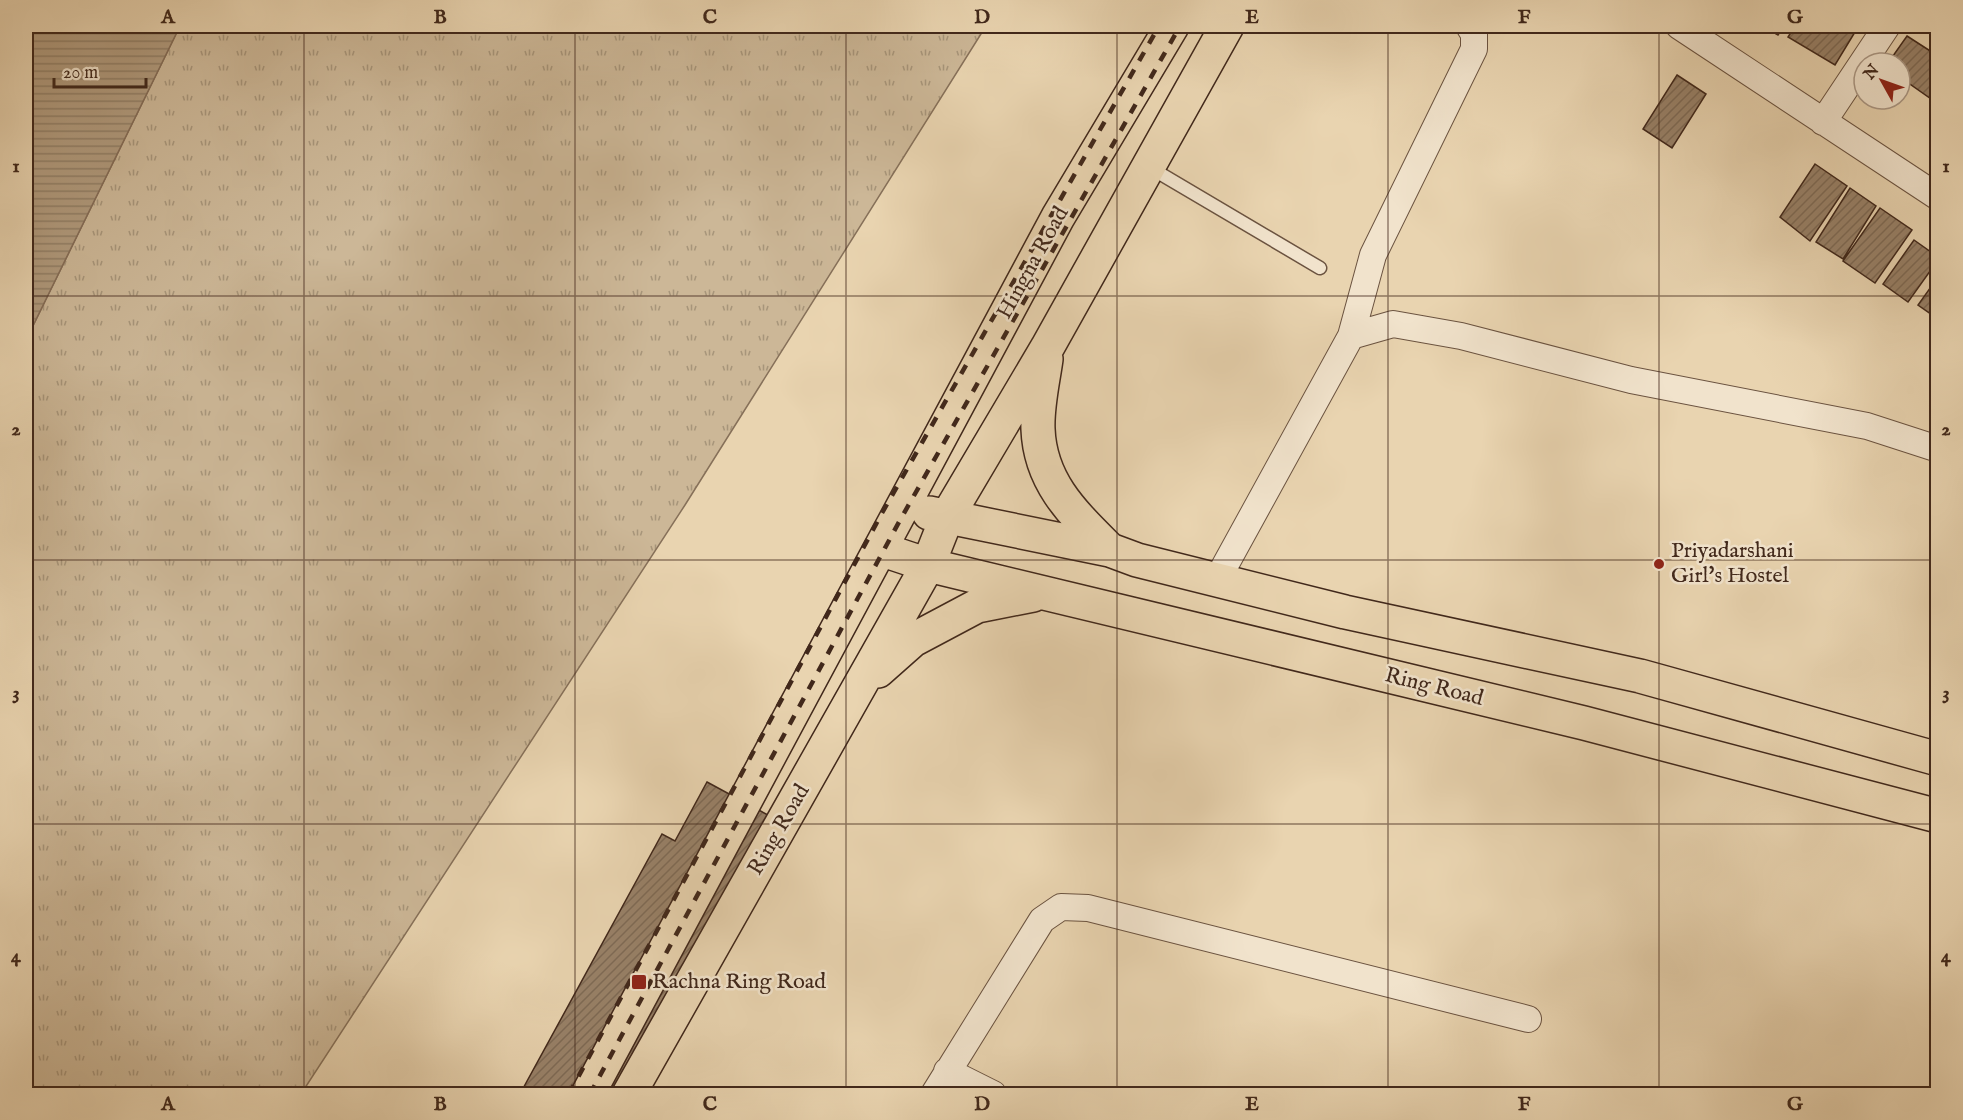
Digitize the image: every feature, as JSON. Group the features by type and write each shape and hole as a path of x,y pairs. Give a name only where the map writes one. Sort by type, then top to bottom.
{"main road":[{"name":"Hingna Road","path":"588,1095 1058,217 1172,26"},
{"path":"928,565 947,517 1047,348 1227,26"},
{"path":"1047,348 1038,429 1049,479 1072,512 1110,550"},
{"path":"903,506 1110,550 1137,560 1345,612 1640,676 1938,759"},
{"name":"Ring Road","path":"880,549 928,565 1584,723 1938,816"},
{"name":"Ring Road","path":"629,1095 928,565"},
{"path":"859,688 913,640 977,606 1043,592"}],"street":[{"path":"1217,580 1351,336 1373,255 1474,49 1474,34 1469,26"},
{"path":"1823,122 1887,26"},
{"path":"1687,28 1823,122 1938,197"},
{"path":"1351,336 1393,324 1461,336 1631,380 1867,426 1938,449"},
{"path":"934,1095 1042,920 1061,907 1088,908 1528,1019"},
{"path":"947,1071 993,1095"}],"lane":[{"path":"1148,166 1320,268"}],"green space":[{"path":"180,26 986,26 685,505 301,1094 26,1094 26,340"}],"shaded area":[{"path":"26,26 180,26 26,340"}],"building":[{"path":"1762,26 1784,26 1778,35"},
{"path":"1795,26 1844,26 1855,32 1835,65 1788,37"},
{"path":"1907,36 1938,56 1938,96 1934,101 1912,85 1912,51 1896,51"},
{"path":"1677,75 1706,94 1672,148 1643,129"},
{"path":"1815,164 1847,186 1810,241 1780,217"},
{"path":"1850,188 1876,206 1843,259 1816,242"},
{"path":"1880,208 1912,230 1875,283 1843,261"},
{"path":"1914,240 1938,257 1938,260 1908,302 1883,284"},
{"path":"1938,277 1938,319 1918,305"},
{"path":"707,782 779,821 762,888 648,1094 520,1094 662,834 675,841"}],"railway":[{"path":"569,1094 882,513 1159,26"},
{"path":"590,1094 899,522 1180,26"}],"place":[{"name":"Priyadarshani Girl's Hostel","path":"1659,564"},
{"name":"Rachna Ring Road","path":"639,982"}]}
